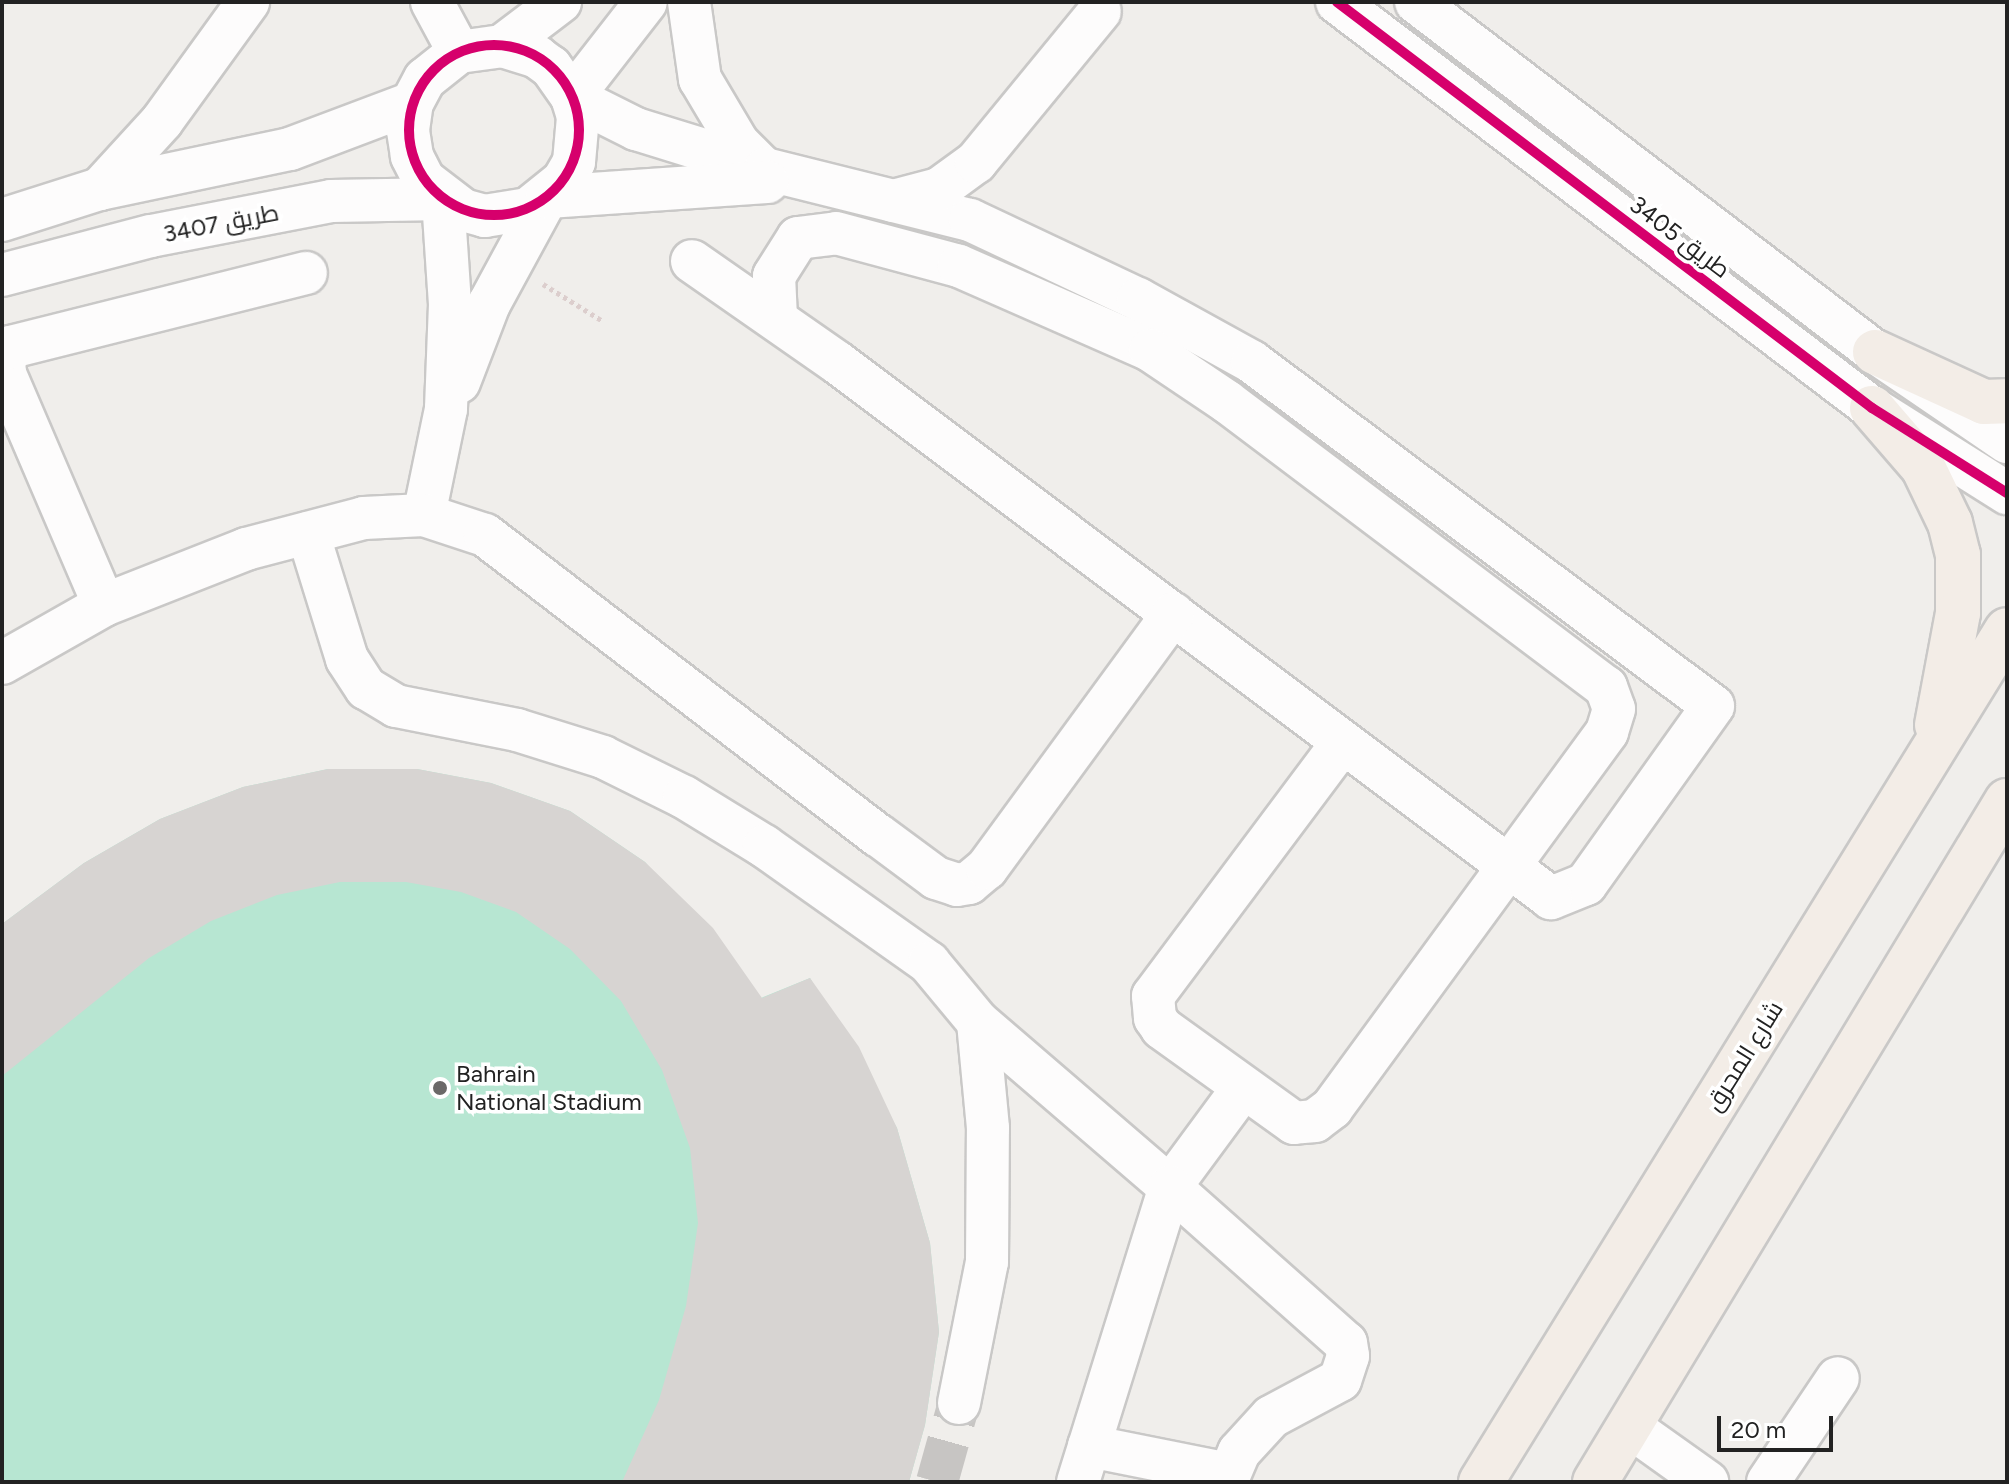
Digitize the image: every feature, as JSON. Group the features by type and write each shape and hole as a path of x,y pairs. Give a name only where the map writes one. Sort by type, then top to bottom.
{"main road":[{"path":"1875,352 1984,402 2007,401"},
{"path":"1872,408 1923,467 1950,523 1958,555 1958,613 1931,753"},
{"name":"شارع المحرق","path":"1481,1482 2007,630"},
{"path":"1595,1482 2007,801"}],"street":[{"path":"100,189 162,121 248,2"},
{"path":"432,2 459,52"},
{"path":"560,2 502,46 459,52 425,79 412,103 408,130 412,156 424,180 443,199 485,216 518,212 547,197 722,181 816,183"},
{"path":"572,97 646,2"},
{"path":"689,2 700,79 738,143 765,169"},
{"name":"طريق 3405","path":"1337,2 1872,408 2007,493"},
{"name":"طريق 3405","path":"1416,2 1875,352 2007,442"},
{"path":"893,201 939,189 976,162 1100,11"},
{"path":"446,409 489,304 547,197 574,162 578,117 572,97 551,67 502,46"},
{"path":"572,97 636,129 765,169 970,220 1138,299 1252,362 1713,706 1586,884 1551,898 776,318 692,261"},
{"path":"2,220 100,189 290,149 412,103"},
{"path":"424,515 446,409 450,304 443,199"},
{"name":"طريق 3407","path":"2,275 151,236 331,201 443,199"},
{"path":"776,318 774,276 798,238 836,233 959,266 1150,350 1226,401 1606,687 1612,721 1324,1115 1294,1123 1162,1028 1155,1018 1153,996 1343,742"},
{"path":"104,605 4,361 11,347 22,341 306,273"},
{"path":"10,648 104,605 246,549 364,518 424,515 485,535 878,835 946,883 969,883 979,877 1173,614"},
{"path":"308,533 347,659 366,688 380,699 560,742 644,775 764,846 929,963 978,1022 1170,1187 1346,1343 1348,1356 1340,1380 1271,1417 1246,1442 1228,1478 1084,1464 1170,1187 1238,1084"},
{"path":"959,1403 987,1262 988,1128 978,1022"},
{"path":"1768,1482 1838,1378"},
{"path":"1630,1427 1707,1482"}],"green space":[{"name":"Bahrain National Stadium","path":"328,769 417,769 491,783 570,811 645,862 761,998 810,978 897,1128 930,1243 939,1332 925,1425 909,1482 2,1482 2,924 84,863 160,819 243,787"}],"building":[{"path":"328,769 417,769 491,783 570,811 645,862 713,928 762,998 810,978 859,1047 897,1128 930,1243 939,1332 925,1425 909,1482 622,1482 659,1400 686,1306 698,1223 690,1148 662,1070 621,1001 570,949 516,912 461,892 406,882 340,882 277,895 211,921 149,958 2,1076 2,924 84,863 160,819 243,787"}],"tunnel":[{"path":"937,1482 959,1403"}],"cycle path":[{"path":"1337,2 1872,408 2007,493"},
{"path":"494,45 527,51 554,70 573,97 579,130 573,163 554,190 527,209 494,215 461,209 434,190 415,163 409,130 415,97 434,70 461,51 494,45"}],"place":[{"name":"Bahrain National Stadium","path":"440,1088"}]}
